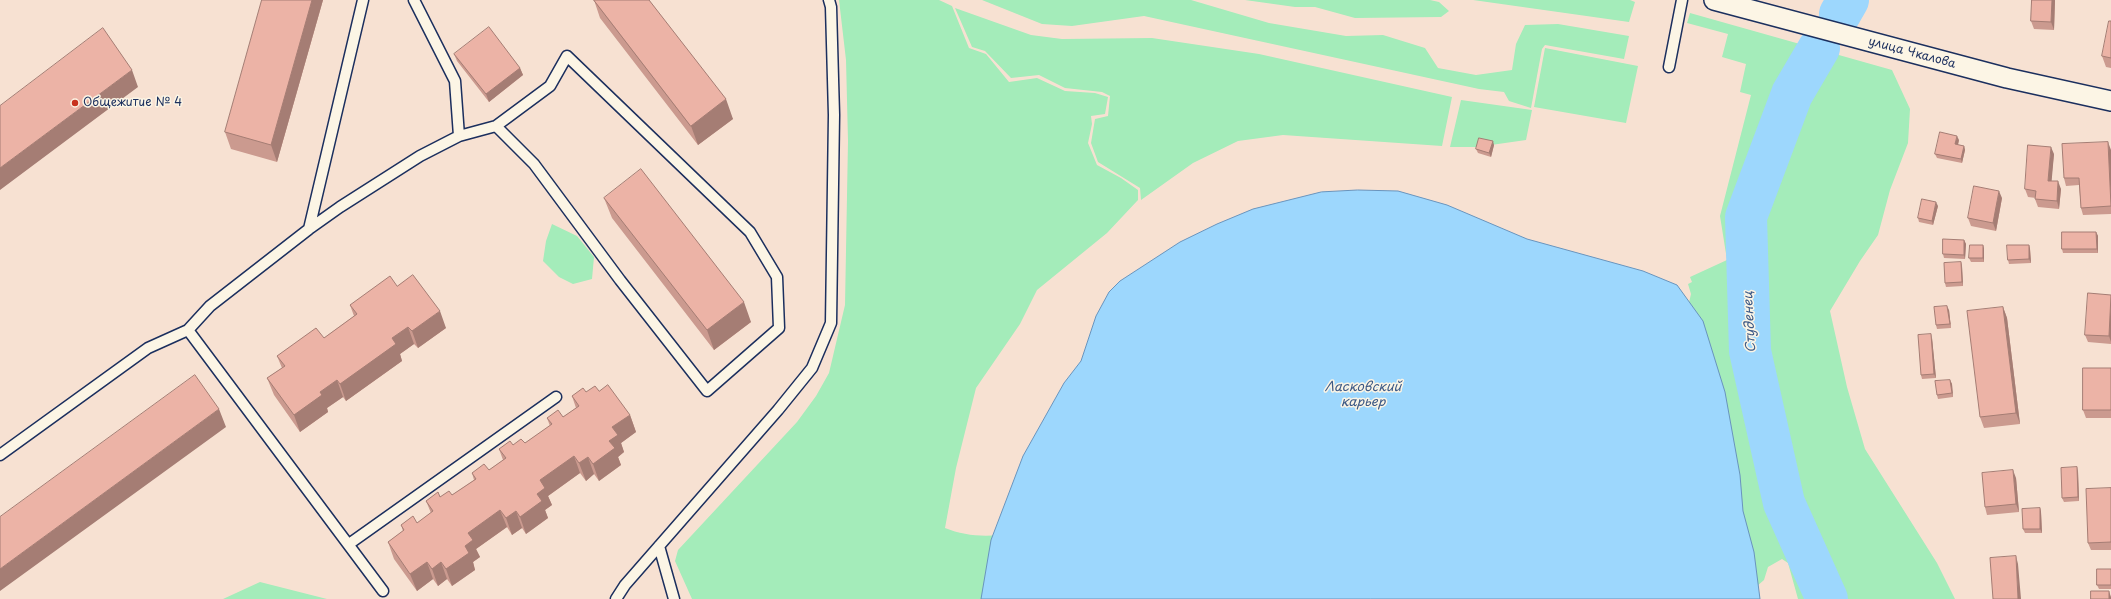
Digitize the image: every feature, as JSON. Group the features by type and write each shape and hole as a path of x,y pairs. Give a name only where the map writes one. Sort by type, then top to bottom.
{"street":[{"name":"улица Чкалова","path":"1714,0 2007,78 2111,101"}],"lane":[{"path":"309,229 363,0"},
{"path":"414,0 455,81 459,136"},
{"path":"616,599 625,584 778,410 812,368 831,323 834,115 831,7 829,0"},
{"path":"1668,67 1682,0"},
{"path":"0,455 148,348 188,330 210,306 309,229 420,156 459,136 496,126 550,86 567,56 750,232 777,277 780,328 707,391 620,280 534,164 496,126"},
{"path":"188,330 327,517 350,544 383,591"},
{"path":"350,544 556,397"},
{"path":"659,546 674,599"}],"green space":[{"path":"839,0 939,0 952,6 969,48 986,54 1009,82 1037,78 1065,91 1095,93 1108,97 1105,114 1091,116 1092,124 1088,143 1097,165 1121,178 1138,190 1138,200 1107,233 1037,290 1020,324 976,388 956,468 945,528 972,535 999,535 1026,599 692,599 675,561 678,550 797,422 816,396 829,373 845,305 848,141 846,60"},
{"path":"982,0 1191,0 1269,23 1346,36 1383,35 1425,48 1438,68 1476,75 1512,70 1516,44 1525,25 1558,24 1629,36 1624,59 1545,45 1542,49 1531,108 1509,101 1504,92 1479,89 1144,16 1072,26 1042,24"},
{"path":"1245,0 1430,0 1439,2 1449,11 1441,17 1355,18 1315,7 1295,7"},
{"path":"1473,0 1630,0 1635,2 1629,22"},
{"path":"955,8 1031,35 1062,39 1152,38 1259,54 1452,97 1442,146 1283,135 1238,141 1193,163 1141,200 1140,188 1098,162 1091,143 1095,119 1108,116 1110,96 1102,92 1065,88 1039,75 1011,78 985,51 972,47"},
{"path":"1690,13 1892,70 1910,109 1908,143 1890,190 1878,235 1860,261 1830,311 1847,387 1865,449 1937,563 1955,599 1798,599 1788,563 1782,559 1768,567 1764,580 1748,594 1687,311 1691,294 1688,284 1692,282 1690,277 1727,260 1720,216 1751,95 1740,92 1746,64 1722,57 1728,34 1687,23"},
{"path":"1545,48 1638,66 1626,123 1534,107"},
{"path":"1461,100 1532,110 1526,140 1477,147 1450,147"},
{"path":"552,224 577,236 594,257 592,279 573,284 559,277 543,261 546,241"},
{"path":"260,582 327,599 223,599"}],"water":[{"name":"Ласковский карьер","path":"1358,190 1398,191 1447,205 1527,239 1643,271 1677,285 1703,321 1725,392 1740,475 1743,511 1754,552 1760,599 981,599 991,540 1023,456 1064,383 1081,361 1096,316 1109,292 1120,281 1180,242 1253,209 1321,192"}],"building":[{"path":"262,0 312,0 271,145 225,132"},
{"path":"594,0 649,0 726,99 691,126"},
{"path":"2032,0 2052,0 2051,22 2031,21"},
{"path":"2109,21 2111,21 2111,58 2102,56"},
{"path":"489,27 520,68 486,94 454,54"},
{"name":"Общежитие № 4","path":"103,28 132,70 0,168 0,106"},
{"path":"1940,132 1957,136 1955,144 1964,146 1961,159 1935,154"},
{"path":"1479,138 1493,141 1489,153 1476,149"},
{"path":"2108,142 2111,206 2081,208 2079,178 2064,178 2062,144"},
{"path":"2028,145 2051,147 2048,181 2058,181 2057,201 2035,199 2036,191 2025,189"},
{"path":"641,169 744,302 707,330 604,198"},
{"path":"1974,186 1999,191 1993,223 1968,218"},
{"path":"1922,199 1936,202 1932,221 1918,218"},
{"path":"2062,232 2096,232 2097,249 2062,249"},
{"path":"1943,239 1964,240 1964,255 1943,254"},
{"path":"1970,245 1983,245 1983,258 1969,258"},
{"path":"2007,245 2029,245 2029,259 2008,260"},
{"path":"1961,262 1962,282 1945,283 1944,263"},
{"path":"413,275 440,311 412,331 408,327 392,338 396,344 340,384 337,380 320,392 322,395 294,415 267,378 285,366 277,356 316,328 324,338 357,314 350,305 390,276 397,286"},
{"path":"2088,293 2111,295 2109,336 2085,335"},
{"path":"1947,306 1950,324 1936,325 1934,307"},
{"path":"2003,307 2016,413 1980,417 1967,311"},
{"path":"1931,334 1934,374 1921,375 1918,335"},
{"path":"2083,368 2111,368 2111,410 2083,410"},
{"path":"195,375 219,409 0,569 0,517"},
{"path":"1950,380 1952,393 1937,395 1935,381"},
{"path":"608,385 630,415 612,427 618,435 609,441 615,448 593,464 588,457 579,463 574,456 540,480 545,488 537,494 542,501 520,517 516,511 506,518 500,510 468,533 473,540 465,546 469,553 446,569 441,562 432,569 427,562 410,574 388,542 404,530 401,525 413,516 417,523 433,511 426,501 438,492 440,497 449,491 452,495 476,479 472,473 484,464 489,470 506,458 499,449 510,441 513,445 521,439 525,443 552,424 547,418 558,410 563,417 579,406 572,396 583,388 586,392 595,386 599,391"},
{"path":"2077,467 2078,497 2062,498 2061,468"},
{"path":"2013,470 2016,504 1985,507 1982,473"},
{"path":"2111,488 2111,542 2088,543 2086,489"},
{"path":"2040,508 2040,529 2023,529 2022,509"},
{"path":"2016,556 2018,599 1993,599 1990,558"},
{"path":"2097,569 2111,569 2111,585 2097,585"},
{"path":"2091,591 2109,591 2109,599 2091,599"}],"waterway":[{"name":"Студенец","path":"1840,14 1848,0"},
{"name":"Студенец","path":"1819,48 1792,94 1746,217 1750,351 1784,503 1827,599"}],"place":[{"name":"Общежитие № 4","path":"75,103"}]}
